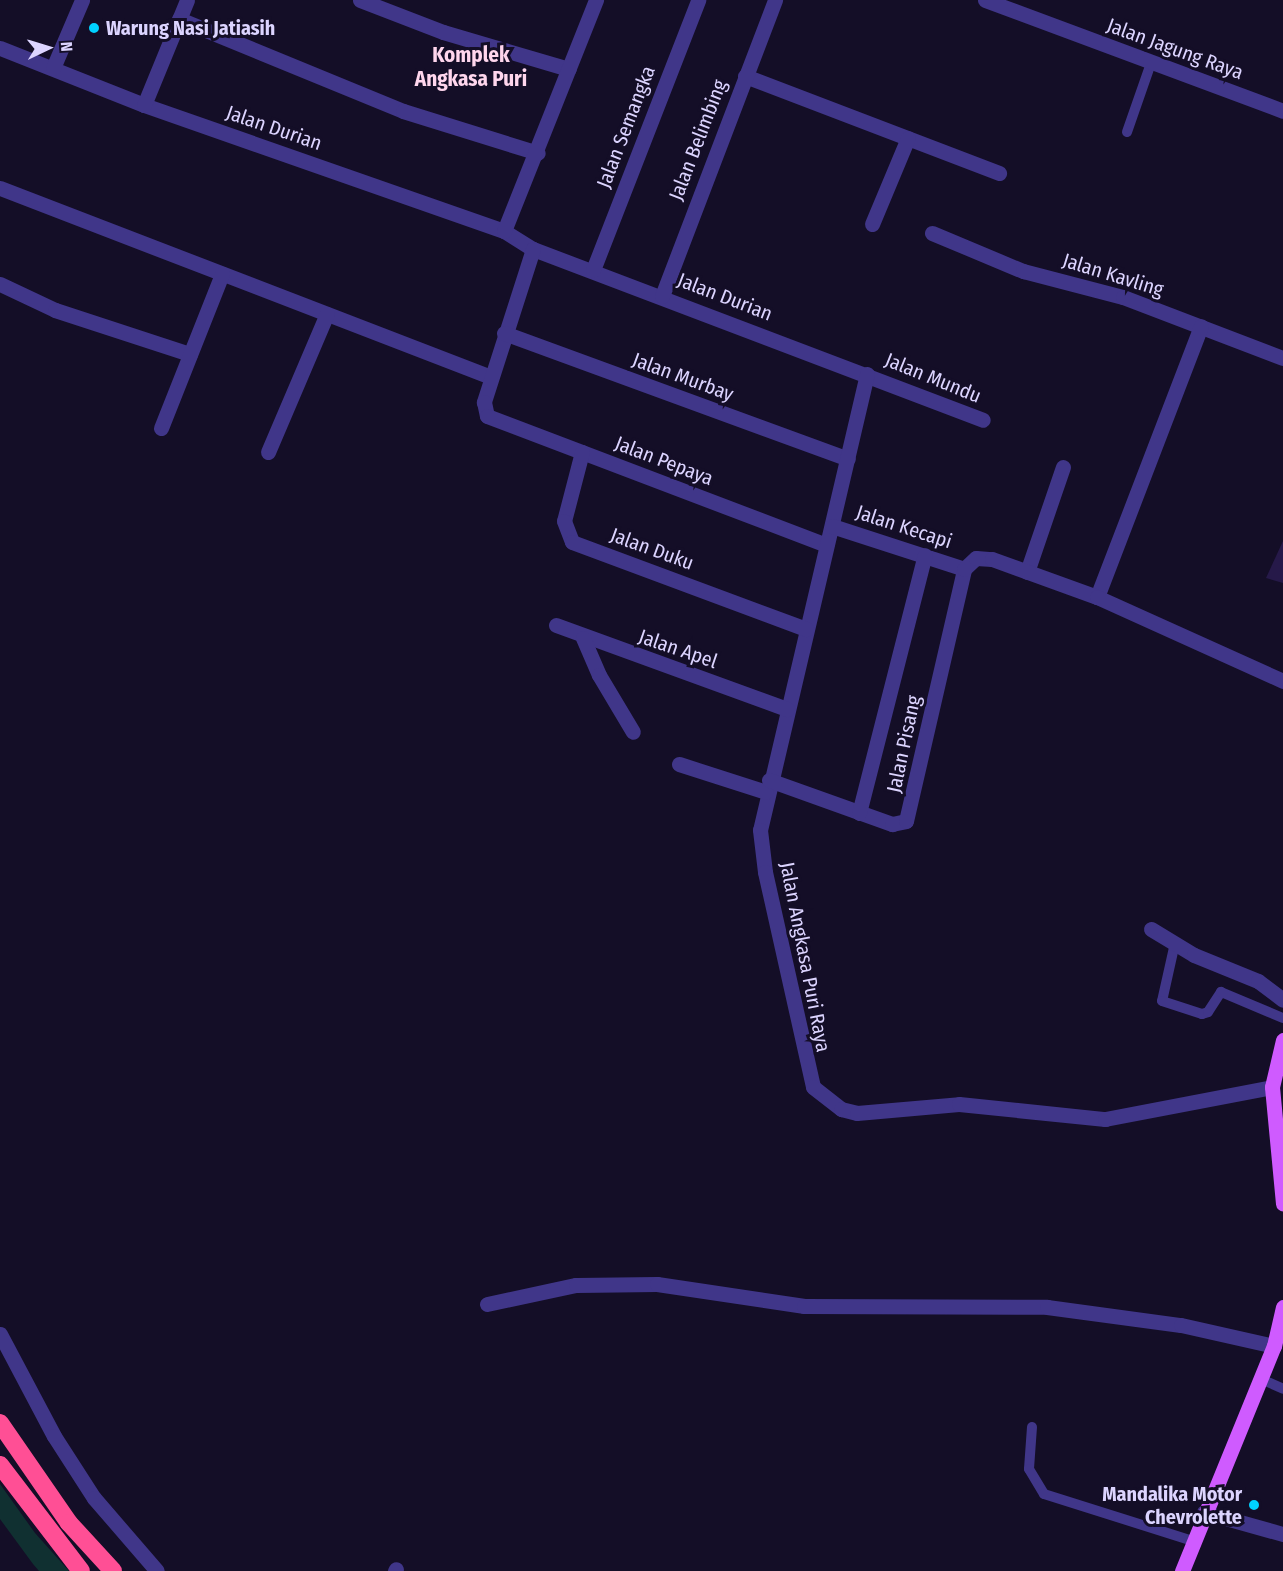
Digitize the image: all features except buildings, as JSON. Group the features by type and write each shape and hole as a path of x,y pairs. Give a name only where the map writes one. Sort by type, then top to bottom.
{"highway":[{"path":"0,1423 69,1523 113,1571"},
{"path":"0,1465 81,1571"}],"main road":[{"path":"1283,1040 1272,1087 1283,1203"},
{"path":"1182,1571 1204,1512 1261,1379 1283,1315"}],"street":[{"path":"53,68 82,0"},
{"path":"144,105 187,0"},
{"path":"360,0 443,32 569,69"},
{"path":"504,231 538,153 596,0"},
{"name":"Jalan Semangka","path":"593,270 698,0"},
{"name":"Jalan Belimbing","path":"662,296 775,0"},
{"name":"Jalan Jagung Raya","path":"985,0 1283,111"},
{"path":"179,19 403,111 538,153"},
{"name":"Jalan Durian","path":"0,48 144,105 504,231 533,249 867,374"},
{"path":"745,76 999,173"},
{"path":"872,224 908,138"},
{"path":"0,188 491,377 533,249"},
{"name":"Jalan Kavling","path":"932,233 1023,271 1123,297 1283,358"},
{"path":"161,429 222,274"},
{"path":"0,284 55,310 190,354"},
{"path":"268,452 327,314"},
{"path":"1096,597 1201,326"},
{"name":"Jalan Murbay","path":"504,333 848,459"},
{"name":"Jalan Mundu","path":"867,374 983,420"},
{"name":"Jalan Angkasa Puri Raya","path":"867,374 768,786 760,831 765,872 806,1070 813,1087 842,1109 866,1113 959,1104 1105,1119 1272,1087"},
{"name":"Jalan Pepaya","path":"491,377 484,402 487,416 826,545"},
{"name":"Jalan Duku","path":"582,452 564,521 572,542 806,629"},
{"path":"1027,572 1063,467"},
{"name":"Jalan Kecapi","path":"832,526 964,569"},
{"path":"859,813 925,555"},
{"path":"964,569 976,558 992,559 1096,597 1283,681"},
{"name":"Jalan Pisang","path":"679,764 768,786 892,824 906,821 911,813 964,569"},
{"name":"Jalan Apel","path":"556,625 583,638 787,709"},
{"path":"583,638 598,675 633,732"},
{"path":"1151,929 1175,943 1258,981 1283,1000"},
{"path":"487,1304 576,1285 657,1284 814,1307 961,1303 1047,1307 1181,1325 1274,1346"},
{"path":"0,1334 54,1437 94,1498 156,1571"},
{"path":"1204,1512 1283,1534"}],"lane":[{"path":"1127,132 1151,63"},
{"path":"1175,943 1162,1001 1202,1014 1208,1012 1221,992 1283,1018"},
{"path":"1261,1379 1283,1389"},
{"path":"1032,1427 1029,1469 1044,1494 1193,1541"}],"green space":[{"path":"0,1484 35,1533 69,1571 39,1571 33,1564 0,1519"}],"place":[{"name":"Warung Nasi Jatiasih","path":"94,28"},
{"name":"Mandalika Motor Chevrolette","path":"1254,1505"}],"district":[{"name":"Komplek Angkasa Puri","path":"471,67"}]}
